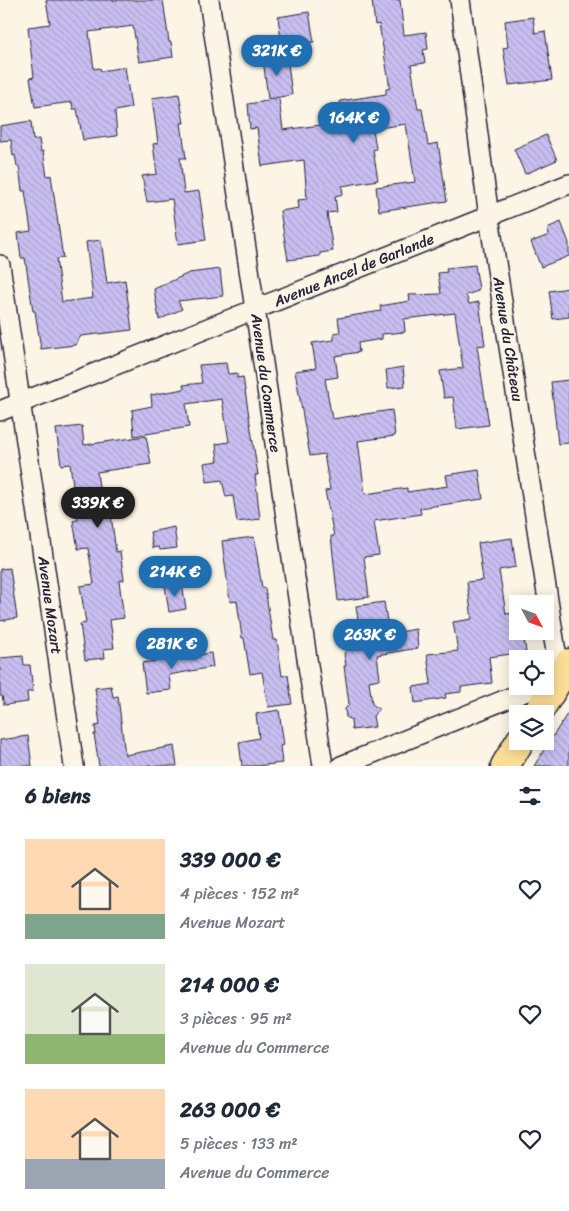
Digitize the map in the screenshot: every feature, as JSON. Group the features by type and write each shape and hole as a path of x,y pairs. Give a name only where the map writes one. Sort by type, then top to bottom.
{"main road":[{"path":"505,766 515,750"}],"street":[{"name":"Avenue du Commerce","path":"209,0 323,766"},
{"name":"Avenue du Château","path":"460,0 549,650"},
{"name":"Avenue Ancel de Garlande","path":"0,412 569,184"},
{"name":"Avenue Mozart","path":"0,265 74,766"},
{"path":"341,766 512,695"}],"building":[{"path":"46,0 163,0 173,57 139,62 133,26 89,32 94,69 100,68 101,71 125,67 131,108 115,111 117,136 83,140 77,109 73,109 72,102 35,107 30,78 34,77 28,27 50,24"},
{"path":"372,0 400,0 404,35 426,32 428,49 423,50 425,63 411,65 418,109 422,109 428,145 438,143 447,201 379,211 376,187 415,182 406,124 373,129 376,149 373,150 378,180 342,186 343,194 335,196 337,212 327,213 333,251 320,253 320,256 288,260 280,211 299,208 298,200 307,199 304,160 262,166 257,128 250,129 248,104 279,99 283,130 343,122 340,101 386,94 386,89 390,88 379,24 375,25"},
{"path":"309,12 314,42 282,46 278,17"},
{"path":"533,17 535,33 545,31 552,80 509,85 503,48 508,47 505,21"},
{"path":"287,56 292,95 268,99 263,59"},
{"path":"179,94 184,123 181,123 186,158 180,158 184,193 199,191 206,240 178,244 172,199 147,202 142,176 157,174 153,144 158,143 152,98"},
{"path":"31,121 33,140 39,139 47,176 51,175 63,258 56,259 62,302 93,298 86,242 101,240 107,283 125,280 132,330 81,336 75,345 41,349 25,258 21,258 18,233 31,231 25,191 22,191 19,166 17,166 15,155 13,156 11,140 0,141 0,126"},
{"path":"546,135 557,160 525,174 514,149"},
{"path":"561,222 569,243 569,256 541,267 531,242 549,235 547,228"},
{"path":"475,265 479,289 466,295 469,304 479,302 485,345 477,346 489,425 457,429 453,397 444,398 440,371 463,368 455,313 404,319 405,332 382,334 382,339 358,343 359,352 335,356 338,377 325,379 332,419 392,410 395,436 358,441 365,494 407,488 407,492 448,486 446,475 479,470 483,499 420,508 421,514 374,521 379,555 364,557 369,597 338,601 331,536 334,536 325,491 330,490 324,454 310,456 295,371 316,368 312,343 334,340 334,333 340,332 338,318 381,311 380,306 410,301 409,295 441,294 438,273 447,272 446,268"},
{"path":"220,269 223,296 178,301 182,309 159,320 154,289 189,273"},
{"path":"569,288 569,317 553,319 549,291"},
{"path":"226,363 228,374 237,373 237,378 243,377 258,475 255,475 260,519 237,522 233,496 226,497 222,480 207,482 204,463 218,461 216,444 229,442 222,399 186,404 189,427 134,436 132,410 152,406 151,395 184,389 183,385 202,383 199,365"},
{"path":"403,367 405,386 388,388 386,370"},
{"path":"569,380 569,443 558,444 551,382"},
{"path":"82,426 84,445 146,436 151,464 97,472 102,508 110,507 116,552 120,551 124,580 119,581 124,618 110,620 114,648 104,649 105,658 85,660 80,624 86,623 80,586 94,584 88,548 78,549 73,521 78,520 70,464 61,465 56,429"},
{"path":"174,527 177,548 160,550 159,547 153,548 150,532"},
{"path":"254,537 262,588 265,588 273,640 277,640 282,676 288,675 292,704 268,707 262,672 250,674 244,638 242,638 237,601 230,602 222,541"},
{"path":"512,538 516,567 499,570 506,614 509,614 509,640 524,640 526,650 509,650 509,654 489,657 492,683 461,687 461,692 445,694 446,698 415,703 413,687 431,684 427,654 458,651 453,622 472,619 467,582 483,580 478,543"},
{"path":"10,568 17,618 0,621 0,569"},
{"path":"182,584 186,609 169,612 165,586"},
{"path":"384,602 389,634 416,629 418,648 377,655 380,679 369,681 372,704 379,709 373,716 375,727 352,730 351,720 346,717 345,709 349,704 344,654 353,636 360,635 356,606"},
{"path":"211,653 213,667 169,675 171,690 146,693 142,663"},
{"path":"23,656 24,665 30,665 33,691 27,692 28,702 4,705 2,696 0,696 0,658"},
{"path":"111,686 113,697 118,696 125,755 174,746 177,766 99,766 94,734 96,734 95,726 100,725 95,688"},
{"path":"279,710 284,745 280,746 282,763 242,766 239,742 259,738 256,714"},
{"path":"569,711 569,766 534,766 544,750 554,750 554,734"},
{"path":"28,736 32,766 0,766 0,740"}]}
